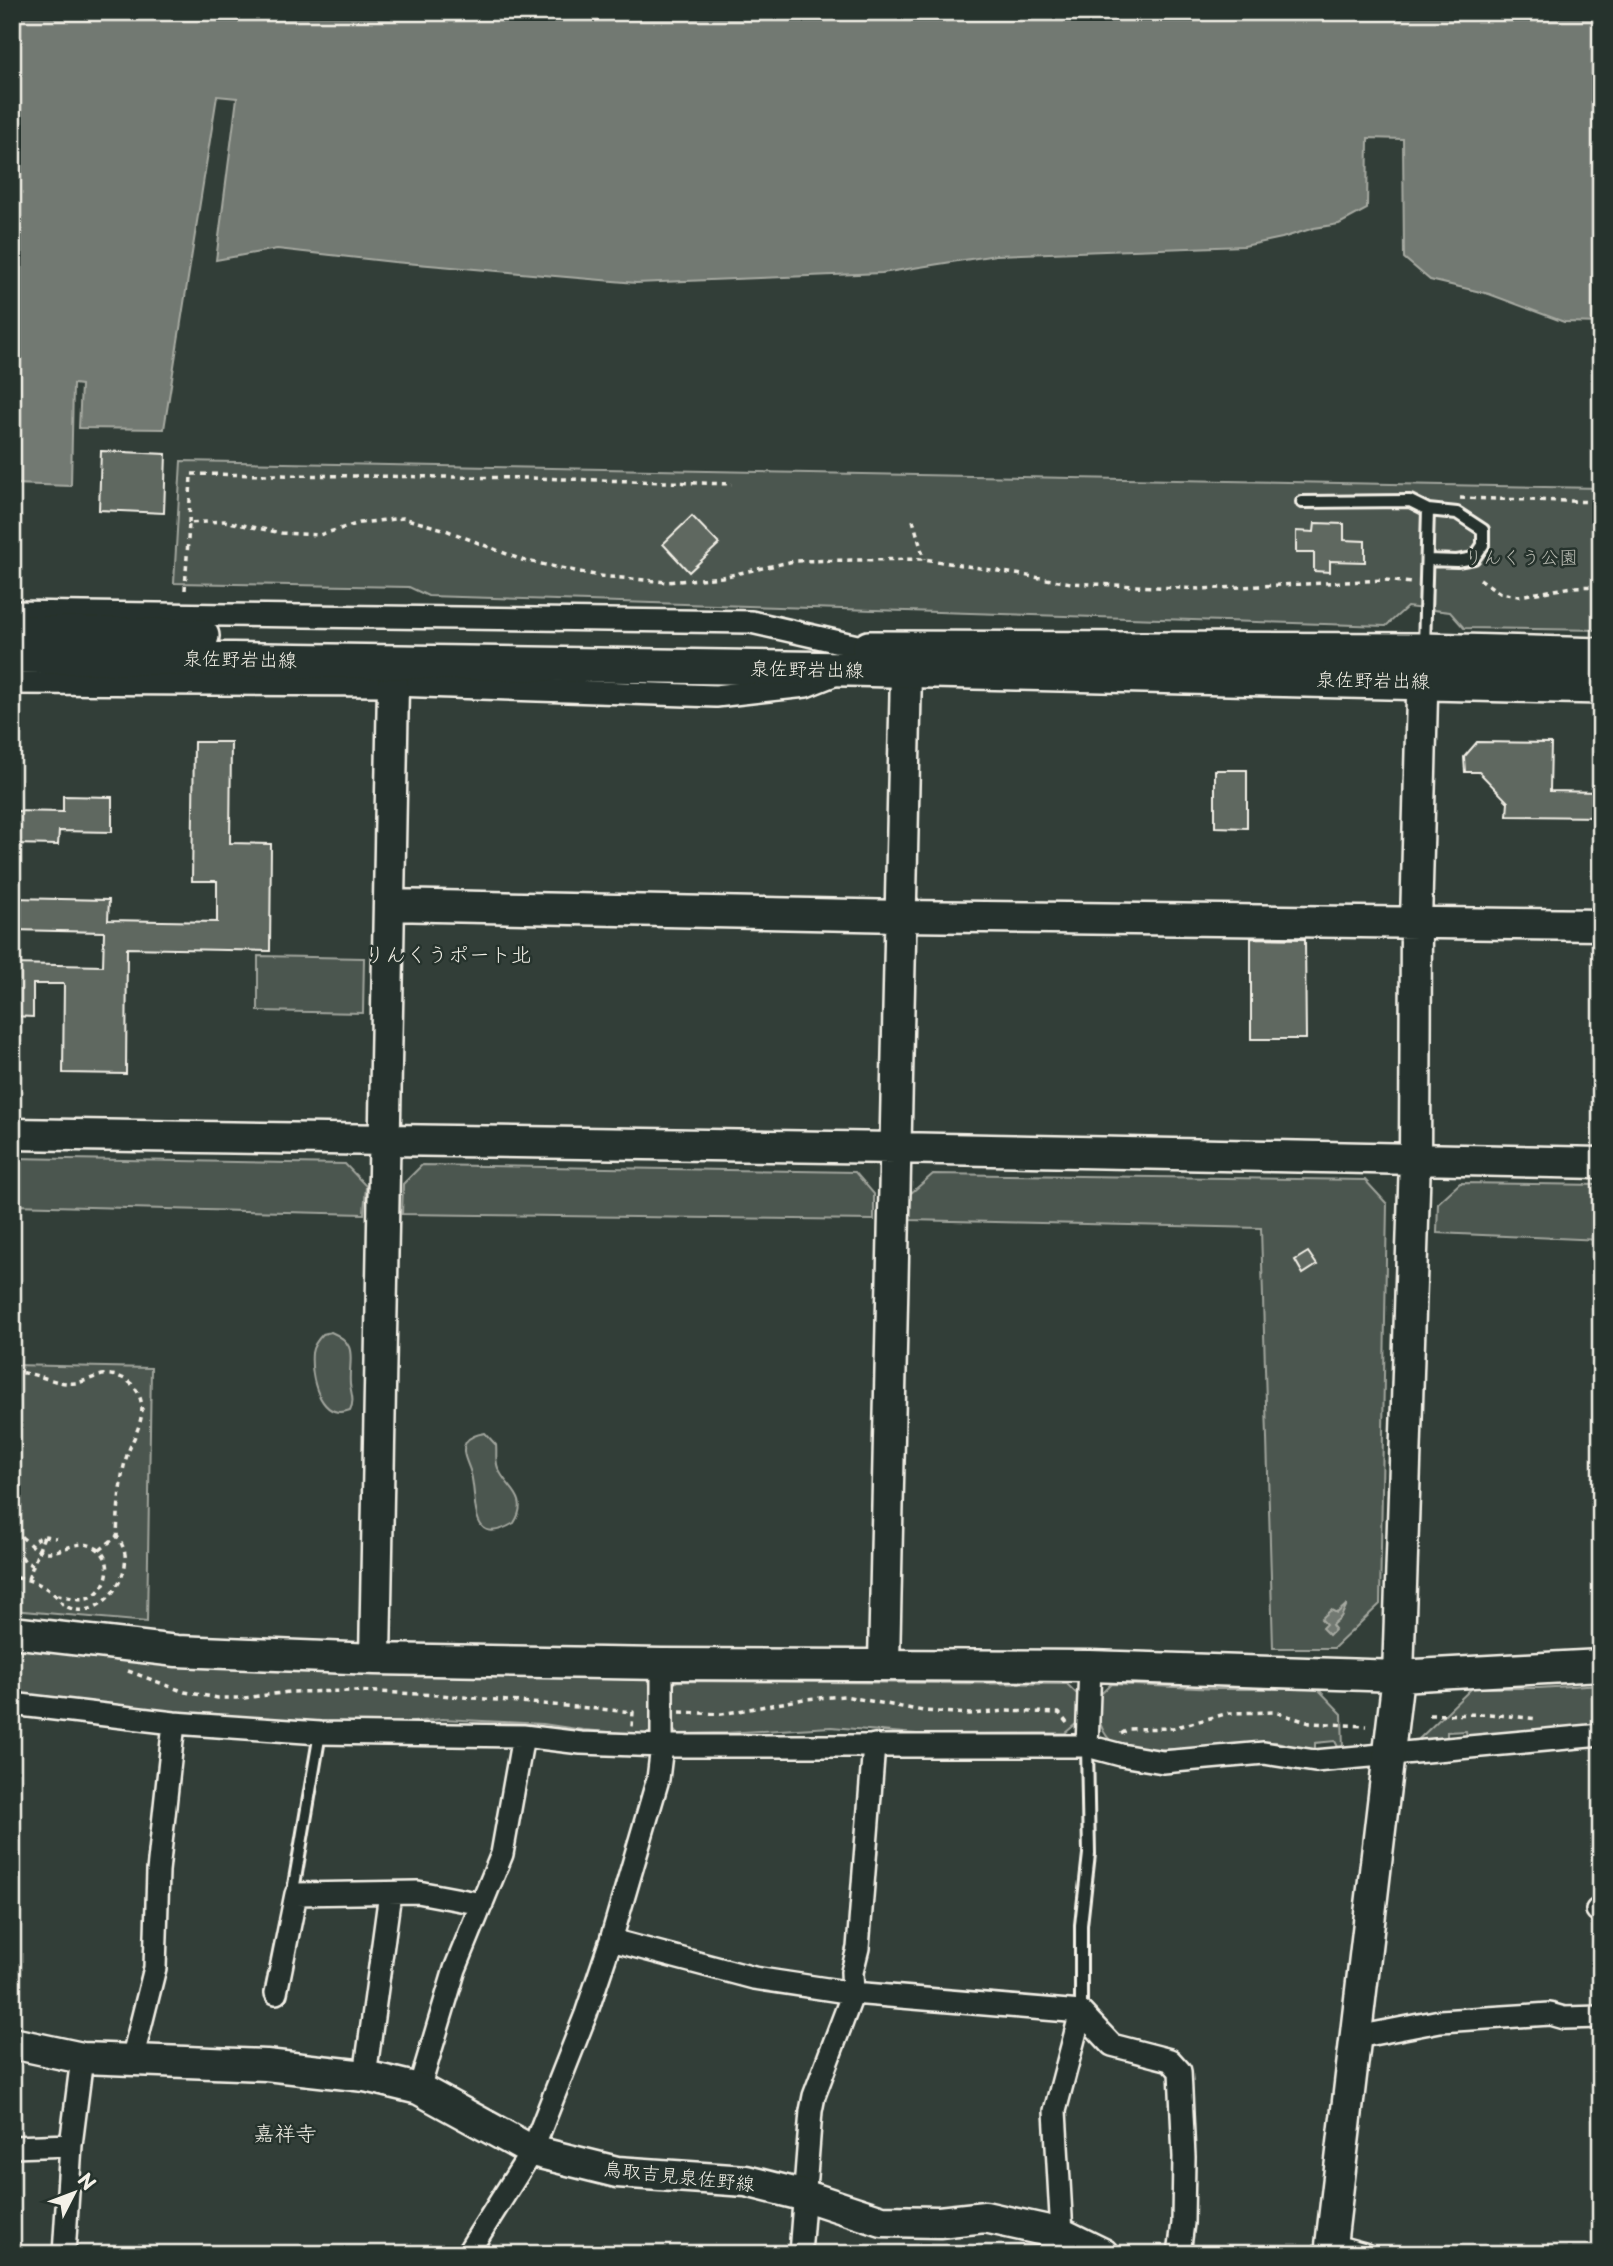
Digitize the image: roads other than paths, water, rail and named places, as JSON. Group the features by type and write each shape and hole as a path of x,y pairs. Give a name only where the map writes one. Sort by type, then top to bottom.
{"main road":[{"name":"泉佐野岩出線","path":"12,632 858,659 905,672 1423,666 1601,655"},
{"name":"泉佐野岩出線","path":"12,656 858,659 1423,666 1601,687"}],"street":[{"path":"12,612 751,622 858,659"},
{"path":"12,683 393,685 716,696 806,687 858,659"},
{"path":"1364,2254 1330,2249 1398,1676 1415,1160 1416,922 1423,666"},
{"path":"884,1663 905,672"},
{"path":"375,1658 393,685"},
{"path":"389,905 901,916 1601,925"},
{"path":"12,1134 895,1148 1601,1163"},
{"path":"12,1632 177,1651 662,1664 1090,1666 1398,1676 1601,1665"},
{"path":"467,2254 532,2151 586,2014 611,1940 658,1779 662,1746 662,1664"},
{"path":"1087,1746 1090,1666"},
{"path":"12,1704 174,1723 320,1733 523,1736 662,1746 1087,1746 1163,1762 1264,1753 1315,1761 1601,1735"},
{"path":"132,2060 155,1968 158,1871 174,1723"},
{"path":"419,2089 455,1969 502,1854 523,1736"},
{"path":"800,2254 812,2104 853,1993 852,1972 858,1948 874,1745"},
{"path":"276,1993 296,1894 418,1892 482,1904"},
{"path":"365,2076 390,1893"},
{"path":"611,1940 754,1978 853,1993 1081,2012 1112,2045 1170,2060 1180,2071 1184,2157 1183,2223 1179,2254"},
{"path":"1062,2234 1055,2111 1081,2012"},
{"path":"1357,2037 1440,2021 1550,2014 1564,2018 1601,2017"},
{"name":"鳥取吉見泉佐野線","path":"12,2043 82,2058 266,2064 365,2076 419,2089 532,2151 617,2172 746,2181 806,2196 882,2221 939,2222 985,2217 1062,2234 1103,2254"},
{"path":"64,2254 71,2145 82,2058"},
{"path":"12,2147 71,2145"}],"lane":[{"path":"1302,502 1410,501 1428,510 1457,513 1483,530 1483,545 1474,558 1457,561 1427,560"},
{"path":"1423,666 1428,510"},
{"path":"296,1894 294,1885 320,1733"},
{"path":"1081,2012 1081,1925 1089,1854 1087,1746"}],"district":[{"name":"りんくうポート北","path":"448,955"},
{"name":"嘉祥寺","path":"285,2134"}],"park label":[{"name":"りんくう公園","path":"1521,557"}]}
